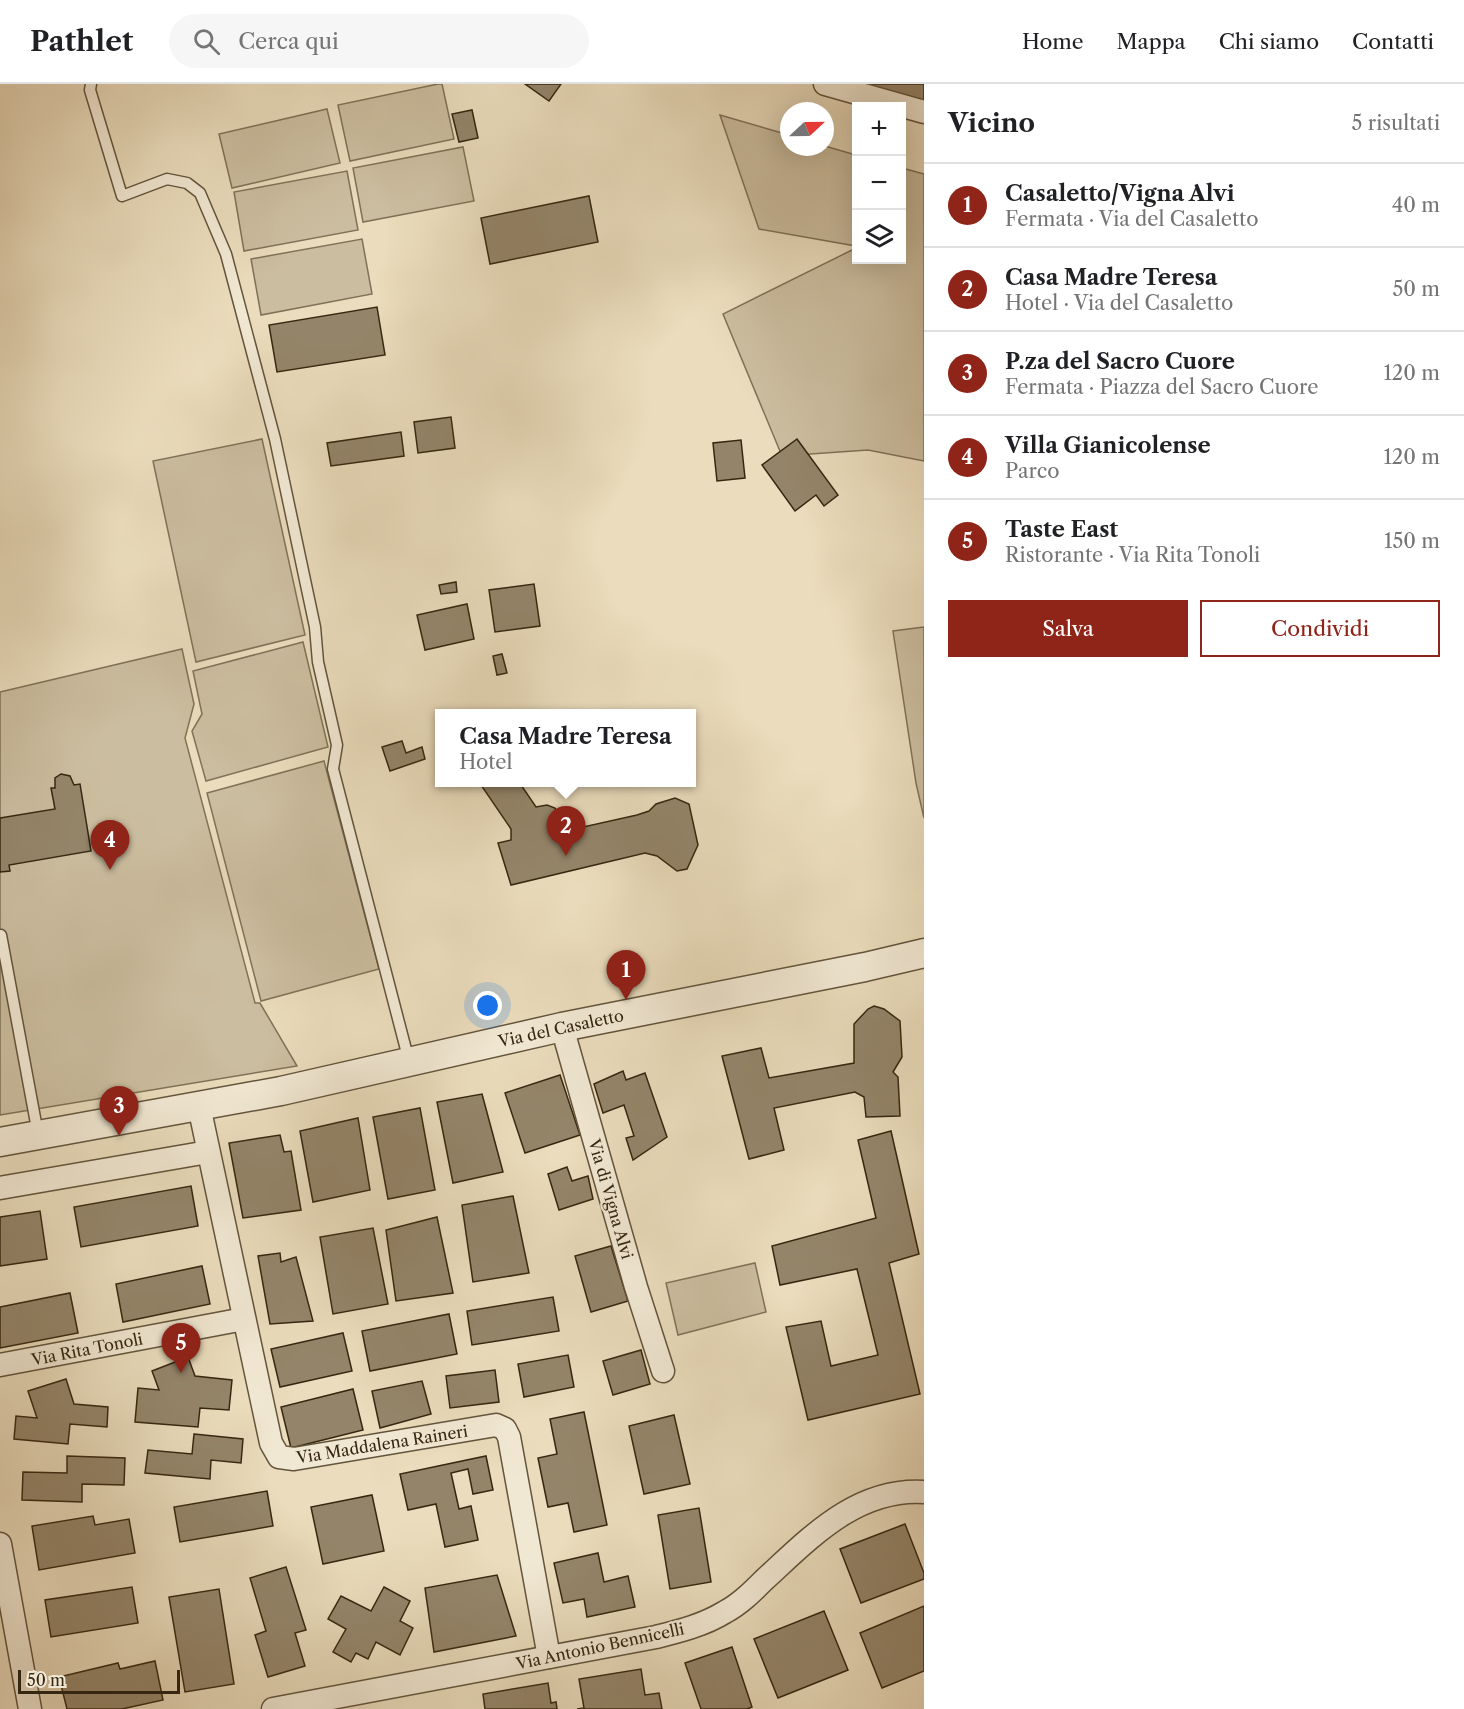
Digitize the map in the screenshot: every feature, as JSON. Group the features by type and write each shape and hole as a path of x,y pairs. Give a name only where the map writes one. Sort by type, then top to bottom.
{"street":[{"path":"825,84 924,112"},
{"name":"Via del Casaletto","path":"0,1142 281,1091 562,1027 865,967 924,953"},
{"name":"Via di Vigna Alvi","path":"562,1027 636,1287 663,1371"},
{"name":"Via Maddalena Raineri","path":"199,1106 271,1443 279,1457 294,1460 496,1425 505,1429 509,1437 549,1657"},
{"path":"0,1188 208,1152"},
{"name":"Via Rita Tonoli","path":"0,1365 244,1319"},
{"name":"Via Antonio Bennicelli","path":"273,1709 674,1633 709,1621 739,1603 807,1540 838,1516 868,1500 884,1495 912,1491 924,1492"},
{"path":"0,1544 30,1709"}],"lane":[{"path":"91,84 90,90 122,196 167,180 187,183 200,193 226,254 275,439 315,627 318,662 337,745 333,769 409,1062"},
{"path":"1,935 38,1134"}],"shaded area":[{"path":"442,84 454,139 350,161 338,105"},
{"path":"327,109 340,163 232,188 219,134"},
{"path":"720,115 780,132 780,156 834,156 834,149 852,154 852,245 759,229"},
{"path":"463,147 474,201 363,222 353,168"},
{"path":"906,169 924,174 924,461 868,450 782,456 723,314 852,250 852,264 906,264"},
{"path":"347,171 358,230 244,251 234,192"},
{"path":"362,239 372,294 261,315 251,259"},
{"path":"262,439 305,635 196,662 153,461"},
{"path":"924,627 924,818 916,783 893,631"},
{"path":"303,642 328,747 206,781 192,731 202,714 193,671"},
{"path":"182,649 194,704 185,738 255,1003 260,1003 297,1066 0,1115 0,692"},
{"path":"324,761 379,969 261,1001 207,793"},
{"path":"755,1263 766,1312 678,1335 666,1283"}],"building":[{"path":"525,84 561,84 549,101"},
{"path":"864,84 924,84 924,102"},
{"path":"472,110 478,138 459,142 452,114"},
{"path":"589,196 598,242 490,264 481,218"},
{"path":"377,307 385,355 277,372 269,325"},
{"path":"451,417 455,448 418,453 414,422"},
{"path":"401,432 404,456 331,466 327,443"},
{"path":"797,439 838,495 824,506 816,495 795,511 762,465"},
{"path":"741,440 745,478 717,481 713,443"},
{"path":"456,582 457,592 441,594 439,585"},
{"path":"534,584 540,626 495,632 489,590"},
{"path":"467,604 474,639 425,650 417,615"},
{"path":"502,654 507,673 497,675 493,656"},
{"path":"402,741 406,753 422,747 425,759 390,771 382,747"},
{"path":"61,774 70,776 74,785 80,784 91,851 9,865 10,871 0,872 0,818 55,809 51,788 55,788 55,778"},
{"path":"482,787 522,787 536,807 547,805 555,808 570,830 637,815 649,811 656,804 675,798 689,804 698,845 687,869 677,871 657,856 645,853 511,885 498,843 511,840 511,829"},
{"path":"874,1006 884,1009 900,1021 902,1057 893,1072 898,1077 900,1116 866,1117 864,1097 855,1092 774,1108 784,1150 749,1159 722,1056 761,1048 769,1078 854,1063 854,1024"},
{"path":"623,1071 626,1080 645,1073 667,1137 633,1160 626,1138 634,1136 624,1105 603,1113 594,1084"},
{"path":"560,1075 580,1135 525,1153 505,1093"},
{"path":"482,1094 503,1172 453,1183 437,1102"},
{"path":"420,1108 435,1190 388,1199 373,1117"},
{"path":"358,1118 370,1190 313,1202 300,1131"},
{"path":"891,1131 919,1254 889,1263 920,1394 808,1420 786,1327 821,1321 831,1366 878,1355 857,1269 780,1285 772,1246 876,1218 858,1140"},
{"path":"280,1135 284,1152 291,1151 301,1210 243,1218 229,1143"},
{"path":"567,1167 572,1181 588,1176 593,1199 559,1210 548,1174"},
{"path":"191,1186 198,1226 81,1247 74,1207"},
{"path":"513,1196 529,1273 473,1282 462,1205"},
{"path":"40,1211 47,1259 0,1266 0,1217"},
{"path":"437,1217 453,1293 396,1301 386,1230"},
{"path":"373,1228 388,1304 333,1314 320,1237"},
{"path":"611,1246 628,1301 591,1312 575,1256"},
{"path":"280,1253 281,1262 296,1257 313,1321 270,1324 258,1256"},
{"path":"202,1266 210,1304 123,1322 116,1284"},
{"path":"70,1293 78,1333 0,1348 0,1307"},
{"path":"553,1297 559,1331 472,1345 467,1311"},
{"path":"449,1314 457,1354 370,1371 362,1331"},
{"path":"343,1333 352,1371 280,1387 271,1349"},
{"path":"641,1350 650,1384 613,1395 603,1361"},
{"path":"568,1355 574,1387 524,1397 518,1364"},
{"path":"188,1357 195,1376 232,1380 229,1410 200,1408 198,1427 135,1422 138,1388 159,1390 152,1371"},
{"path":"495,1370 499,1402 450,1408 446,1376"},
{"path":"66,1379 74,1404 108,1407 107,1427 70,1424 68,1444 14,1439 16,1416 37,1418 28,1391"},
{"path":"422,1381 431,1414 380,1428 372,1391"},
{"path":"353,1389 363,1430 291,1448 281,1407"},
{"path":"584,1412 607,1525 574,1532 568,1503 548,1507 538,1458 557,1454 550,1419"},
{"path":"674,1415 690,1484 644,1494 629,1426"},
{"path":"194,1434 243,1439 241,1463 211,1460 210,1479 145,1473 148,1450 192,1454"},
{"path":"67,1456 125,1458 124,1485 82,1484 82,1502 22,1500 23,1472 67,1473"},
{"path":"486,1456 493,1490 473,1494 468,1469 451,1473 459,1509 471,1506 478,1540 445,1547 436,1504 408,1510 400,1474"},
{"path":"267,1491 273,1526 180,1542 174,1507"},
{"path":"372,1495 384,1551 323,1564 311,1507"},
{"path":"699,1508 711,1582 670,1589 658,1515"},
{"path":"93,1516 95,1525 129,1519 135,1553 39,1570 32,1526"},
{"path":"905,1524 924,1573 924,1579 861,1603 840,1549"},
{"path":"598,1553 604,1582 628,1576 635,1607 587,1617 584,1599 563,1603 554,1563"},
{"path":"286,1567 306,1630 295,1633 305,1666 268,1677 255,1635 266,1631 250,1578"},
{"path":"497,1575 516,1636 434,1652 425,1588"},
{"path":"132,1587 138,1623 51,1637 45,1600"},
{"path":"384,1587 410,1601 400,1621 413,1628 400,1655 376,1642 368,1659 356,1653 351,1662 333,1652 346,1629 328,1619 341,1596 371,1611"},
{"path":"219,1589 234,1684 185,1692 169,1597"},
{"path":"924,1606 924,1671 882,1688 860,1633"},
{"path":"824,1611 848,1670 778,1698 754,1639"},
{"path":"732,1647 752,1707 747,1709 701,1709 685,1663"},
{"path":"155,1661 163,1700 122,1709 67,1709 59,1677 118,1663 120,1669"},
{"path":"641,1669 645,1695 659,1693 662,1709 577,1709 584,1708 579,1679"},
{"path":"548,1683 551,1703 556,1702 557,1709 485,1709 483,1694"}],"place":[{"name":"Casa Madre Teresa","path":"566,856"},
{"name":"Villa Gianicolense","path":"110,870"},
{"name":"Casaletto/Vigna Alvi","path":"626,1000"},
{"name":"P.za del Sacro Cuore","path":"119,1136"},
{"name":"Taste East","path":"181,1373"}]}
